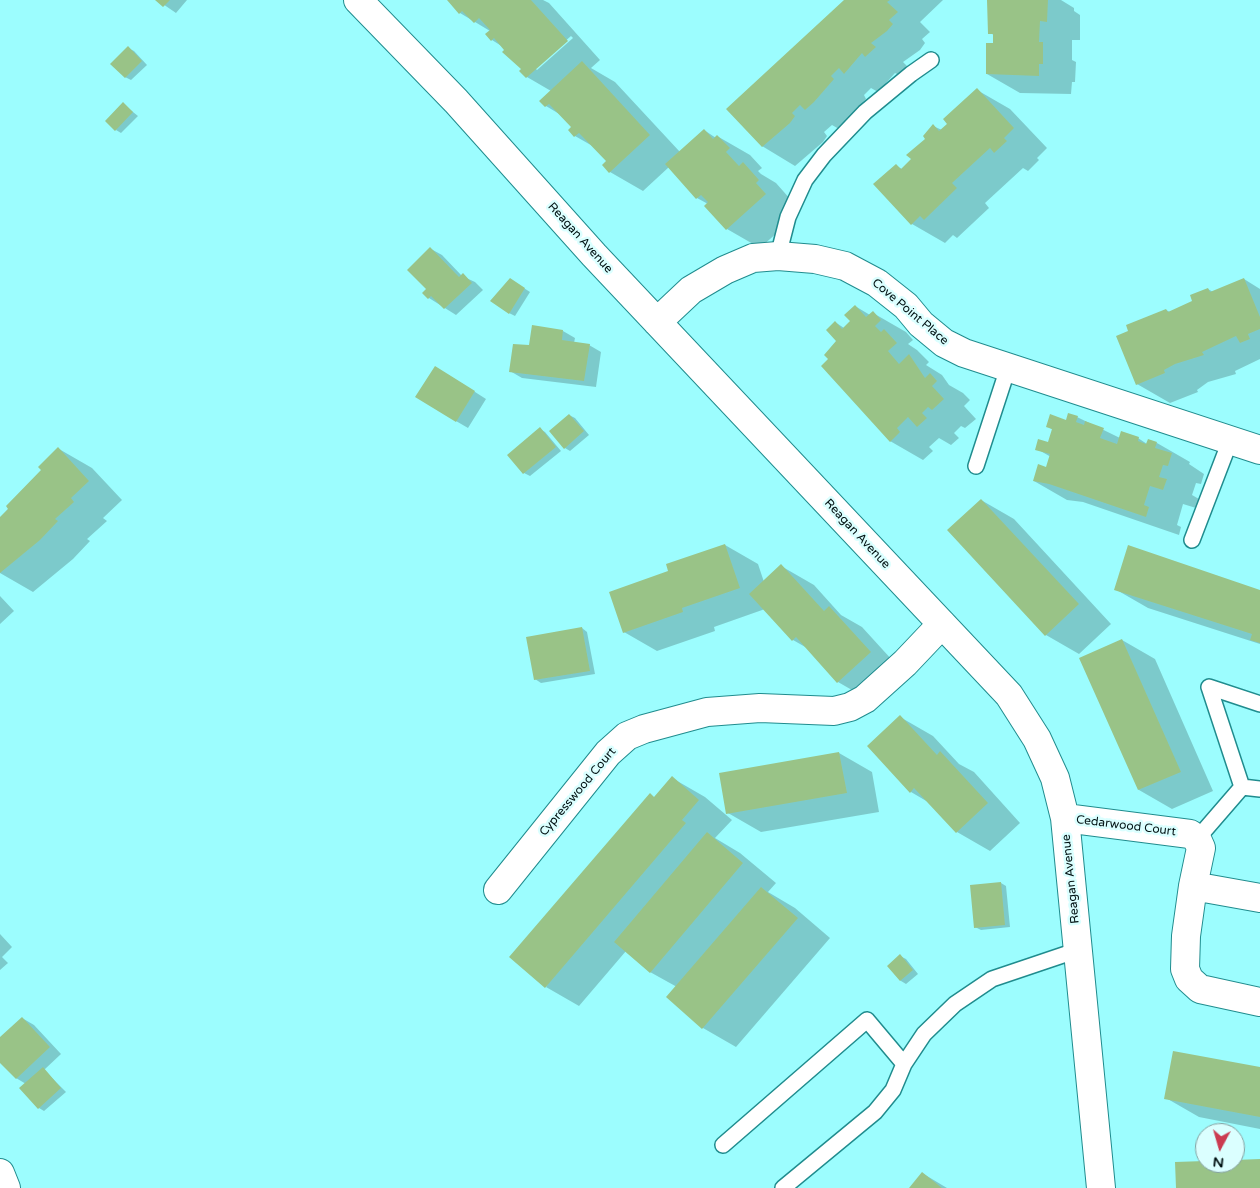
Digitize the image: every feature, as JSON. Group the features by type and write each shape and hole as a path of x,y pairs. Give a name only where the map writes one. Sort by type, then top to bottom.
{"street":[{"name":"Reagan Avenue","path":"358,0 456,101 594,255 1009,695 1037,739 1055,778 1065,818 1101,1188"},
{"name":"Cove Point Place","path":"657,322 691,290 725,270 753,258 778,256 815,259 845,266 878,283 906,306 921,324 944,342 964,353 1260,450"},
{"name":"Cypresswood Court","path":"498,890 608,753 627,736 644,729 707,712 760,708 834,711 850,707 865,699 905,663 942,624"},
{"name":"Cedarwood Court","path":"1065,818 1190,834 1197,839"},
{"path":"1197,839 1201,848 1192,886 1186,936 1185,969 1190,979 1200,989 1260,1002"},
{"path":"1192,886 1260,898"},
{"path":"0,1173 6,1188"}],"lane":[{"path":"778,256 788,217 805,180 819,161 866,112 931,60"},
{"path":"976,466 1008,368"},
{"path":"1192,540 1230,441"},
{"path":"1242,787 1209,687 1260,704"},
{"path":"1242,787 1260,789"},
{"path":"1197,839 1242,787"},
{"path":"783,1188 875,1112 893,1090 904,1064 924,1034 955,1004 992,980 1078,950"},
{"path":"723,1145 867,1020 904,1064"}],"building":[{"path":"155,0 170,0 163,7"},
{"path":"447,0 531,0 568,41 526,78 519,71 521,69 502,52 504,50 494,38 491,41 485,34 490,30 479,18 474,23 462,11 459,14"},
{"path":"844,0 890,0 887,2 898,12 889,20 893,24 887,31 871,43 876,47 865,57 862,53 844,74 839,68 831,76 834,79 814,102 805,110 800,105 792,113 795,116 790,123 762,147 726,109"},
{"path":"987,0 1048,0 1047,22 1040,21 1039,42 1043,42 1043,64 1039,64 1039,76 986,74 986,43 993,43 993,34 988,34"},
{"path":"128,46 142,61 125,78 110,64"},
{"path":"582,61 650,135 609,173 602,165 606,161 579,133 574,137 568,130 571,127 549,104 545,107 539,101"},
{"path":"977,88 1014,128 1004,138 1007,141 994,153 990,148 952,183 957,188 924,220 920,216 911,225 873,184 896,164 901,169 911,159 906,155 925,139 923,136 933,124 939,131 947,124 943,119"},
{"path":"123,102 133,112 115,131 105,121"},
{"path":"704,129 713,139 717,135 730,148 726,152 739,166 743,162 759,180 756,183 766,194 726,230 704,206 708,202 701,195 696,199 665,164"},
{"path":"430,247 459,277 463,273 472,283 444,309 431,296 428,299 422,293 426,289 407,270"},
{"path":"510,278 525,288 509,314 490,301"},
{"path":"1244,278 1260,317 1260,329 1248,334 1250,339 1240,343 1236,336 1202,352 1204,355 1175,364 1164,370 1165,373 1136,385 1116,336 1128,331 1126,325 1166,309 1168,312 1192,301 1190,295 1208,288 1210,292"},
{"path":"855,305 866,317 873,311 881,320 875,326 881,332 884,329 897,343 888,351 899,364 909,354 925,378 930,373 937,381 932,386 944,399 932,410 928,407 922,413 927,418 917,427 908,417 897,428 900,432 890,442 821,366 828,359 824,355 836,341 826,330 835,321 842,329 850,321 844,315"},
{"path":"532,325 563,330 562,340 590,344 584,381 509,372 513,344 529,345"},
{"path":"435,366 475,391 456,422 415,397"},
{"path":"1068,413 1078,416 1076,422 1084,425 1085,421 1104,428 1100,438 1117,444 1121,431 1139,437 1138,441 1146,444 1148,439 1157,442 1155,448 1172,453 1168,466 1163,465 1159,477 1167,479 1163,490 1150,486 1144,505 1149,507 1146,517 1049,484 1033,481 1038,464 1046,467 1050,454 1035,450 1038,439 1048,442 1052,429 1046,427 1050,414 1066,420"},
{"path":"569,414 584,431 564,449 549,431"},
{"path":"540,427 556,447 523,474 507,455"},
{"path":"58,447 89,481 71,498 74,502 55,519 58,521 40,540 0,573 0,517 8,509 6,506 41,470 38,467"},
{"path":"981,499 1079,604 1045,636 947,530"},
{"path":"725,544 740,588 682,608 683,612 623,633 609,592 668,571 666,564"},
{"path":"1128,545 1260,590 1260,643 1250,640 1252,634 1114,590"},
{"path":"781,564 824,611 829,606 871,652 837,683 796,637 792,641 749,594"},
{"path":"582,627 590,671 534,680 526,637"},
{"path":"1122,639 1181,772 1138,790 1079,658"},
{"path":"900,715 937,755 940,751 988,803 956,833 914,788 910,793 867,746"},
{"path":"839,752 847,793 726,814 719,773"},
{"path":"672,776 699,800 682,820 686,823 545,988 509,957 650,793 654,797"},
{"path":"707,832 743,863 650,973 614,942"},
{"path":"1001,882 1005,925 974,928 970,885"},
{"path":"761,887 798,918 702,1029 666,997"},
{"path":"900,954 913,970 900,981 887,966"},
{"path":"22,1017 50,1047 16,1079 0,1063 0,1037"},
{"path":"1173,1051 1260,1067 1260,1117 1164,1099"},
{"path":"43,1067 61,1088 38,1109 19,1088"},
{"path":"1260,1159 1260,1188 1176,1188 1175,1162 1195,1161 1195,1173 1245,1173 1245,1160"},
{"path":"922,1172 942,1188 909,1188"}]}
